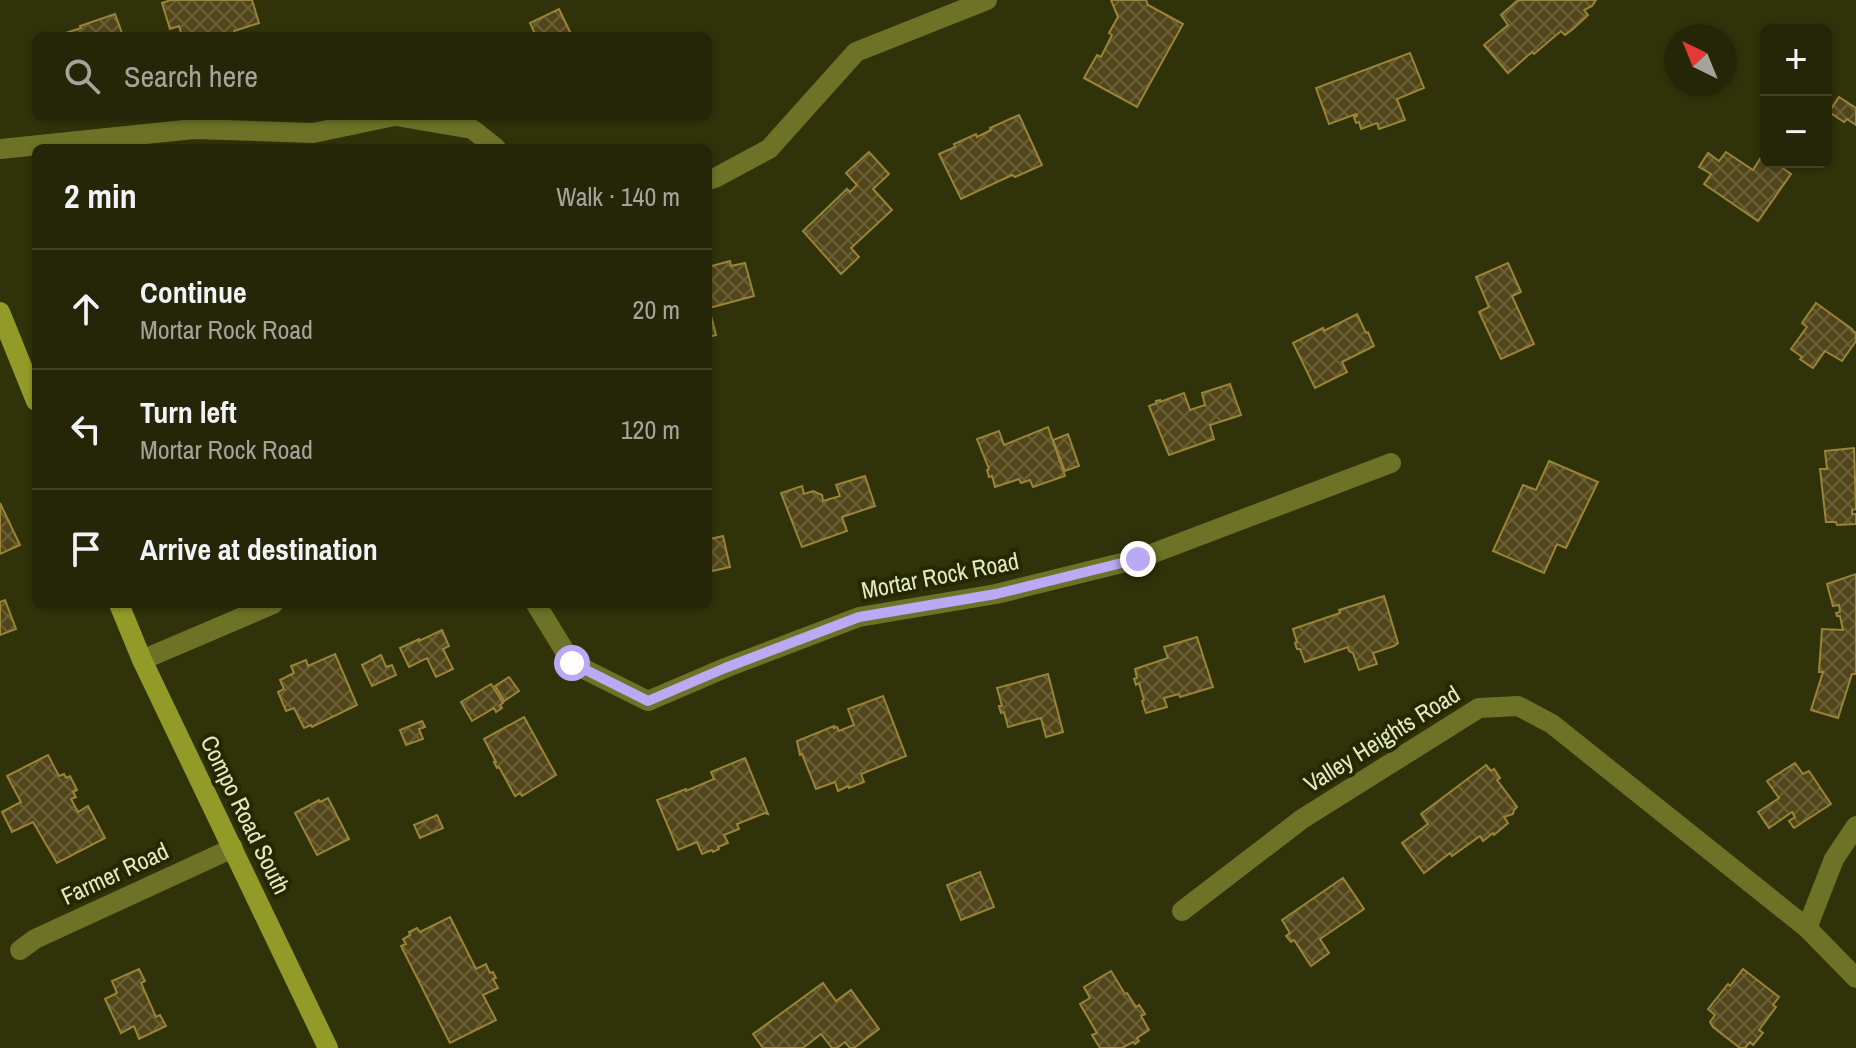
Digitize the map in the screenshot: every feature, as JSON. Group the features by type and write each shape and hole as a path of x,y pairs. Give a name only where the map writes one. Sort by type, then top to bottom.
{"main road":[{"path":"0,312 32,391"},
{"name":"Compo Road South","path":"121,608 142,660 328,1048"}],"street":[{"path":"712,179 769,149 856,52 987,0"},
{"path":"48,144 194,129 313,133 376,120"},
{"path":"419,120 472,129 491,144"},
{"path":"0,149 32,146"},
{"name":"Mortar Rock Road","path":"538,608 572,663 648,701 859,617 996,594 1138,559 1391,463"},
{"path":"142,660 264,608"},
{"name":"Valley Heights Road","path":"1182,911 1302,819 1479,708 1518,706 1552,724 1807,928 1856,978"},
{"path":"1807,928 1834,859 1856,826"},
{"name":"Farmer Road","path":"20,950 49,932 233,848"}],"building":[{"path":"171,0 252,0 259,23 234,32 181,32 179,26 170,29 162,3"},
{"path":"1111,0 1146,0 1148,5 1183,24 1137,107 1084,78 1097,55 1101,57 1112,35 1109,33 1118,17"},
{"path":"1518,0 1596,0 1584,10 1588,15 1573,29 1565,35 1561,31 1508,73 1484,45 1508,25 1501,15"},
{"path":"559,9 570,32 534,32 530,23"},
{"path":"115,14 122,32 69,32"},
{"path":"1410,53 1424,88 1397,99 1405,120 1379,129 1377,123 1361,129 1354,117 1356,114 1329,124 1316,88"},
{"path":"1839,97 1856,108 1856,125 1832,114 1832,108"},
{"path":"1019,115 1042,165 961,199 939,154 955,147 954,144 976,134 977,137"},
{"path":"869,152 889,174 873,189 892,210 851,248 859,257 841,274 803,231 847,189 850,192 857,185 846,173"},
{"path":"1726,152 1753,170 1760,159 1760,168 1782,168 1791,174 1758,221 1704,184 1711,174 1699,167 1708,153 1719,161"},
{"path":"730,261 731,266 745,263 754,296 712,307 712,266"},
{"path":"1508,263 1521,292 1512,296 1534,344 1501,359 1479,312 1489,307 1476,277"},
{"path":"1816,303 1852,329 1856,333 1856,341 1842,361 1825,351 1813,368 1791,349 1807,327 1802,323"},
{"path":"1357,314 1374,346 1342,362 1347,372 1315,388 1293,343"},
{"path":"1230,384 1241,415 1210,425 1214,439 1169,455 1149,406 1184,393 1190,410 1205,405 1202,393"},
{"path":"1048,427 1065,476 1033,487 1030,480 1021,483 1019,479 995,487 977,439 999,431 1004,445"},
{"path":"1068,434 1079,466 1065,471 1053,440"},
{"path":"1854,448 1856,509 1852,510 1852,514 1856,514 1856,524 1826,522 1820,469 1827,469 1825,451"},
{"path":"1549,461 1598,482 1566,548 1557,544 1544,573 1493,551 1523,485 1536,490"},
{"path":"865,476 875,506 842,517 847,531 802,547 781,493 802,486 804,494 813,491 822,495 823,501 840,496 836,485"},
{"path":"0,503 20,545 0,554"},
{"path":"723,536 730,567 712,571 712,539"},
{"path":"1856,574 1856,674 1852,674 1838,718 1811,710 1823,672 1819,672 1822,629 1843,630 1840,616 1836,613 1840,612 1839,605 1833,606 1827,584"},
{"path":"1384,596 1398,643 1373,653 1377,664 1359,670 1348,647 1305,662 1300,649 1297,649 1293,629"},
{"path":"5,600 16,629 0,635 0,602"},
{"path":"442,630 449,646 443,649 453,669 436,677 427,658 409,667 400,648"},
{"path":"1197,637 1213,687 1180,697 1179,694 1164,698 1167,707 1146,713 1139,683 1136,685 1134,679 1137,678 1135,669 1168,658 1164,647"},
{"path":"335,654 357,705 304,728 294,708 286,711 278,692 284,689 280,680 294,673 291,666 306,660 308,666"},
{"path":"381,655 386,667 392,665 396,675 372,686 362,665"},
{"path":"1048,674 1063,732 1046,737 1041,718 1008,727 999,706 1002,706 997,688"},
{"path":"509,677 519,691 504,701 495,686"},
{"path":"491,684 503,703 500,705 502,708 496,712 494,708 472,721 461,702"},
{"path":"883,696 906,756 861,774 864,782 849,788 838,791 835,782 816,789 797,741 834,726 839,731 854,725 848,709"},
{"path":"524,717 556,775 522,796 520,793 515,796 497,768 484,739"},
{"path":"422,721 425,727 419,729 423,739 406,745 400,730"},
{"path":"48,755 59,776 70,776 77,790 73,792 76,797 71,799 78,812 88,806 105,838 57,863 33,822 12,832 2,812 21,802 7,776"},
{"path":"745,758 768,814 737,824 739,829 724,835 728,843 713,852 702,854 697,842 678,850 657,800 714,779 711,772"},
{"path":"1795,763 1803,774 1809,771 1831,804 1794,828 1789,821 1795,817 1792,812 1769,828 1758,812 1779,798 1767,781"},
{"path":"1486,765 1491,771 1494,769 1500,778 1497,780 1517,807 1513,814 1504,817 1508,823 1483,841 1480,836 1452,856 1450,853 1424,873 1402,843 1428,824 1421,814"},
{"path":"328,798 349,839 317,855 295,813"},
{"path":"437,815 443,828 420,838 414,825"},
{"path":"980,872 994,907 961,920 947,885"},
{"path":"1343,878 1364,909 1320,939 1329,953 1311,966 1294,940 1291,942 1286,936 1290,933 1282,920"},
{"path":"450,917 476,969 486,964 496,978 493,979 498,988 483,995 496,1020 450,1043 401,946 406,944 403,939 410,935 409,932 417,928 420,932"},
{"path":"139,969 145,981 141,983 156,1017 160,1015 166,1026 139,1039 134,1026 121,1033 105,999 117,993 112,981"},
{"path":"1743,969 1779,997 1773,1005 1776,1007 1759,1030 1763,1033 1753,1045 1750,1042 1745,1048 1740,1048 1713,1027 1710,1022 1715,1015 1708,1009"},
{"path":"1111,971 1125,994 1145,1014 1141,1016 1149,1030 1137,1038 1139,1041 1135,1044 1133,1042 1122,1048 1100,1048 1092,1035 1097,1033 1080,1004 1090,998 1084,987"},
{"path":"823,983 836,1001 851,990 879,1029 854,1048 845,1042 832,1048 821,1034 803,1048 763,1048 753,1034"}],"route":[{"path":"572,663 648,701 859,617 996,594 1138,559"}]}
